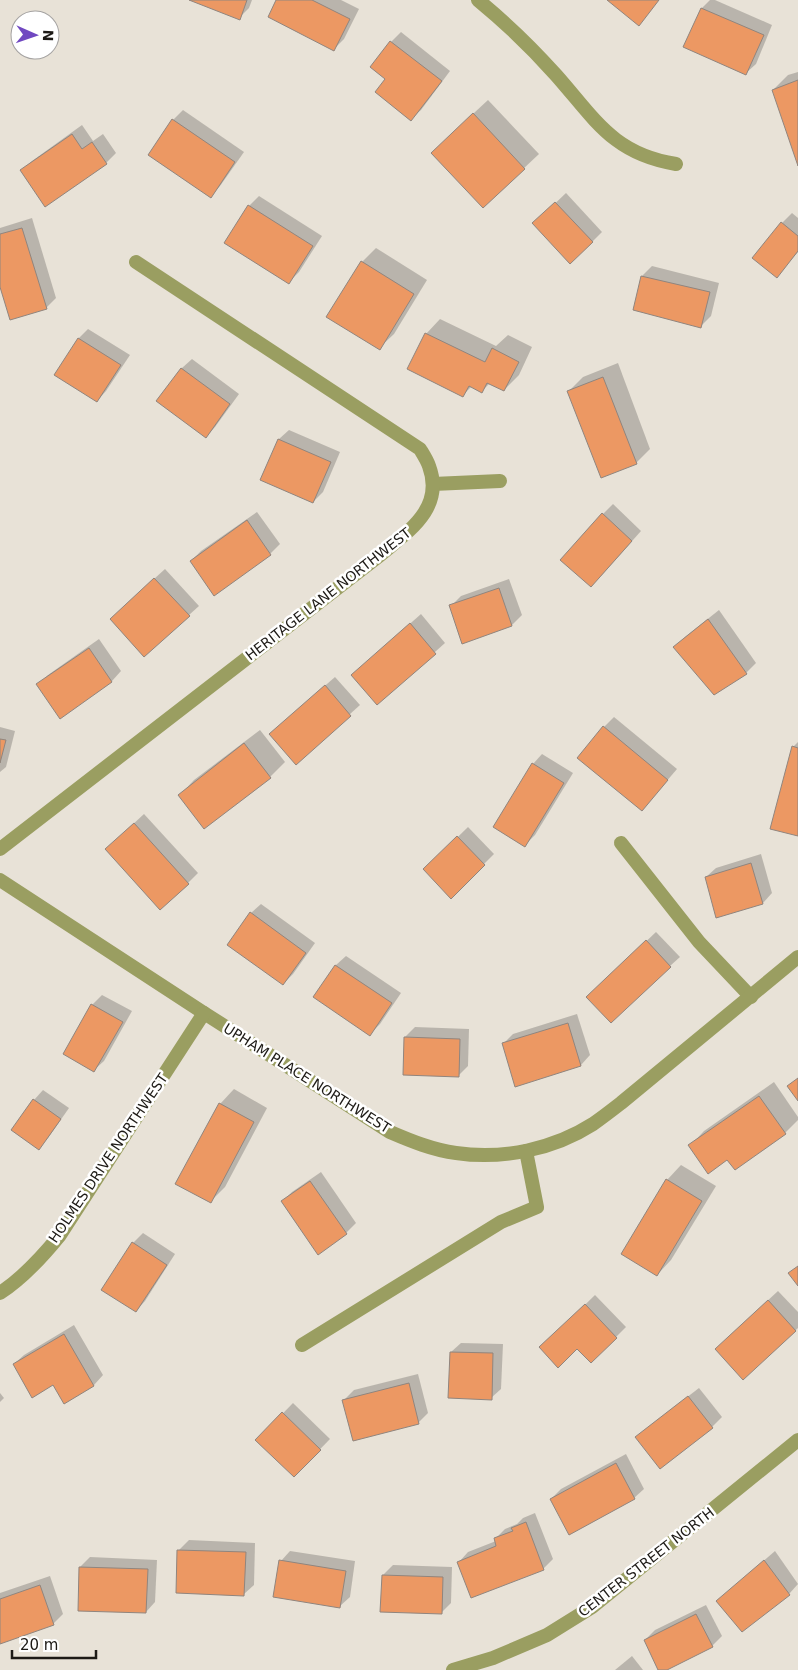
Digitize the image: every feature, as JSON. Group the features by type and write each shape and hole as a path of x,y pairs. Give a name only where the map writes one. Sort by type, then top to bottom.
{"street":[{"path":"478,0 508,25 555,74 608,134 632,151 660,161 676,164"},
{"name":"HERITAGE LANE NORTHWEST","path":"0,849 379,556 421,520 431,502 433,484 429,465 420,449 403,436 136,262"},
{"path":"433,484 500,481"},
{"path":"620,843 699,942 751,997"},
{"name":"UPHAM PLACE NORTHWEST","path":"0,880 390,1132 421,1145 456,1153 501,1154 526,1151 561,1140 593,1124 798,958"},
{"name":"HOLMES DRIVE NORTHWEST","path":"0,1293 38,1259 60,1234 204,1013"},
{"path":"302,1345 501,1222 538,1208 526,1151"},
{"name":"CENTER STREET NORTH","path":"453,1670 494,1658 547,1635 592,1607 798,1440"}],"building":[{"path":"189,0 247,0 240,20"},
{"path":"276,0 312,0 350,19 334,51 268,17"},
{"path":"607,0 659,0 639,26"},
{"path":"701,8 764,35 746,75 683,47"},
{"path":"390,41 442,81 411,121 375,92 385,79 370,67"},
{"path":"798,80 798,166 772,90"},
{"path":"473,113 525,169 483,208 431,153"},
{"path":"172,119 235,162 211,198 148,155"},
{"path":"72,134 82,149 92,142 107,164 45,207 20,170"},
{"path":"555,202 593,242 570,264 532,223"},
{"path":"248,205 313,246 289,284 224,243"},
{"path":"781,222 798,236 798,251 777,278 752,258"},
{"path":"22,228 47,309 10,320 0,287 0,234"},
{"path":"361,261 414,294 380,350 326,317"},
{"path":"641,276 710,292 701,328 633,310"},
{"path":"425,333 485,362 492,348 519,362 504,391 487,383 482,393 469,386 463,397 407,369"},
{"path":"78,338 121,365 97,402 54,375"},
{"path":"181,368 230,404 206,438 156,401"},
{"path":"603,377 637,464 601,478 567,391"},
{"path":"278,439 331,462 313,503 260,480"},
{"path":"602,513 632,541 591,587 560,560"},
{"path":"247,520 271,555 214,596 190,561"},
{"path":"154,578 190,616 144,657 110,619"},
{"path":"499,588 512,626 462,644 449,605"},
{"path":"708,619 747,674 714,695 673,647"},
{"path":"410,623 436,654 377,705 351,675"},
{"path":"89,648 112,682 60,719 36,684"},
{"path":"325,685 351,716 296,765 269,734"},
{"path":"603,726 668,780 642,811 577,758"},
{"path":"0,739 6,740 0,763"},
{"path":"244,743 271,778 204,829 178,795"},
{"path":"792,746 798,748 798,836 770,829"},
{"path":"532,763 564,783 525,847 493,827"},
{"path":"134,823 189,884 160,910 105,849"},
{"path":"457,836 485,865 451,899 423,869"},
{"path":"751,863 763,904 716,918 705,877"},
{"path":"250,912 306,953 283,985 227,945"},
{"path":"646,940 671,967 611,1023 586,997"},
{"path":"335,965 392,1003 370,1036 313,997"},
{"path":"91,1004 123,1022 94,1072 63,1054"},
{"path":"568,1023 581,1066 515,1087 502,1043"},
{"path":"404,1037 460,1039 459,1077 403,1075"},
{"path":"798,1078 798,1101 787,1086"},
{"path":"759,1096 786,1134 735,1170 727,1160 708,1174 688,1145"},
{"path":"33,1099 61,1119 39,1150 11,1130"},
{"path":"219,1103 254,1122 211,1203 175,1184"},
{"path":"666,1179 702,1201 657,1276 621,1254"},
{"path":"310,1181 347,1234 318,1255 281,1201"},
{"path":"132,1242 167,1265 136,1312 101,1290"},
{"path":"798,1266 798,1286 788,1273"},
{"path":"768,1300 796,1331 743,1380 715,1349"},
{"path":"585,1304 617,1338 591,1363 577,1349 558,1368 539,1347"},
{"path":"64,1334 94,1386 64,1404 53,1385 32,1398 13,1364"},
{"path":"450,1352 493,1353 492,1400 448,1398"},
{"path":"409,1383 419,1424 353,1441 342,1400"},
{"path":"688,1396 713,1428 660,1469 635,1437"},
{"path":"282,1412 321,1450 294,1477 255,1440"},
{"path":"616,1463 635,1499 569,1535 550,1499"},
{"path":"526,1522 544,1570 471,1598 457,1562 496,1546 494,1538 513,1531 511,1528"},
{"path":"177,1550 246,1552 244,1596 176,1593"},
{"path":"279,1560 346,1571 340,1608 273,1597"},
{"path":"764,1560 790,1595 742,1632 716,1601"},
{"path":"79,1567 148,1569 146,1613 78,1611"},
{"path":"382,1575 443,1577 442,1614 380,1612"},
{"path":"40,1585 54,1625 0,1644 0,1599"},
{"path":"696,1614 713,1647 667,1670 658,1670 644,1640"}]}
